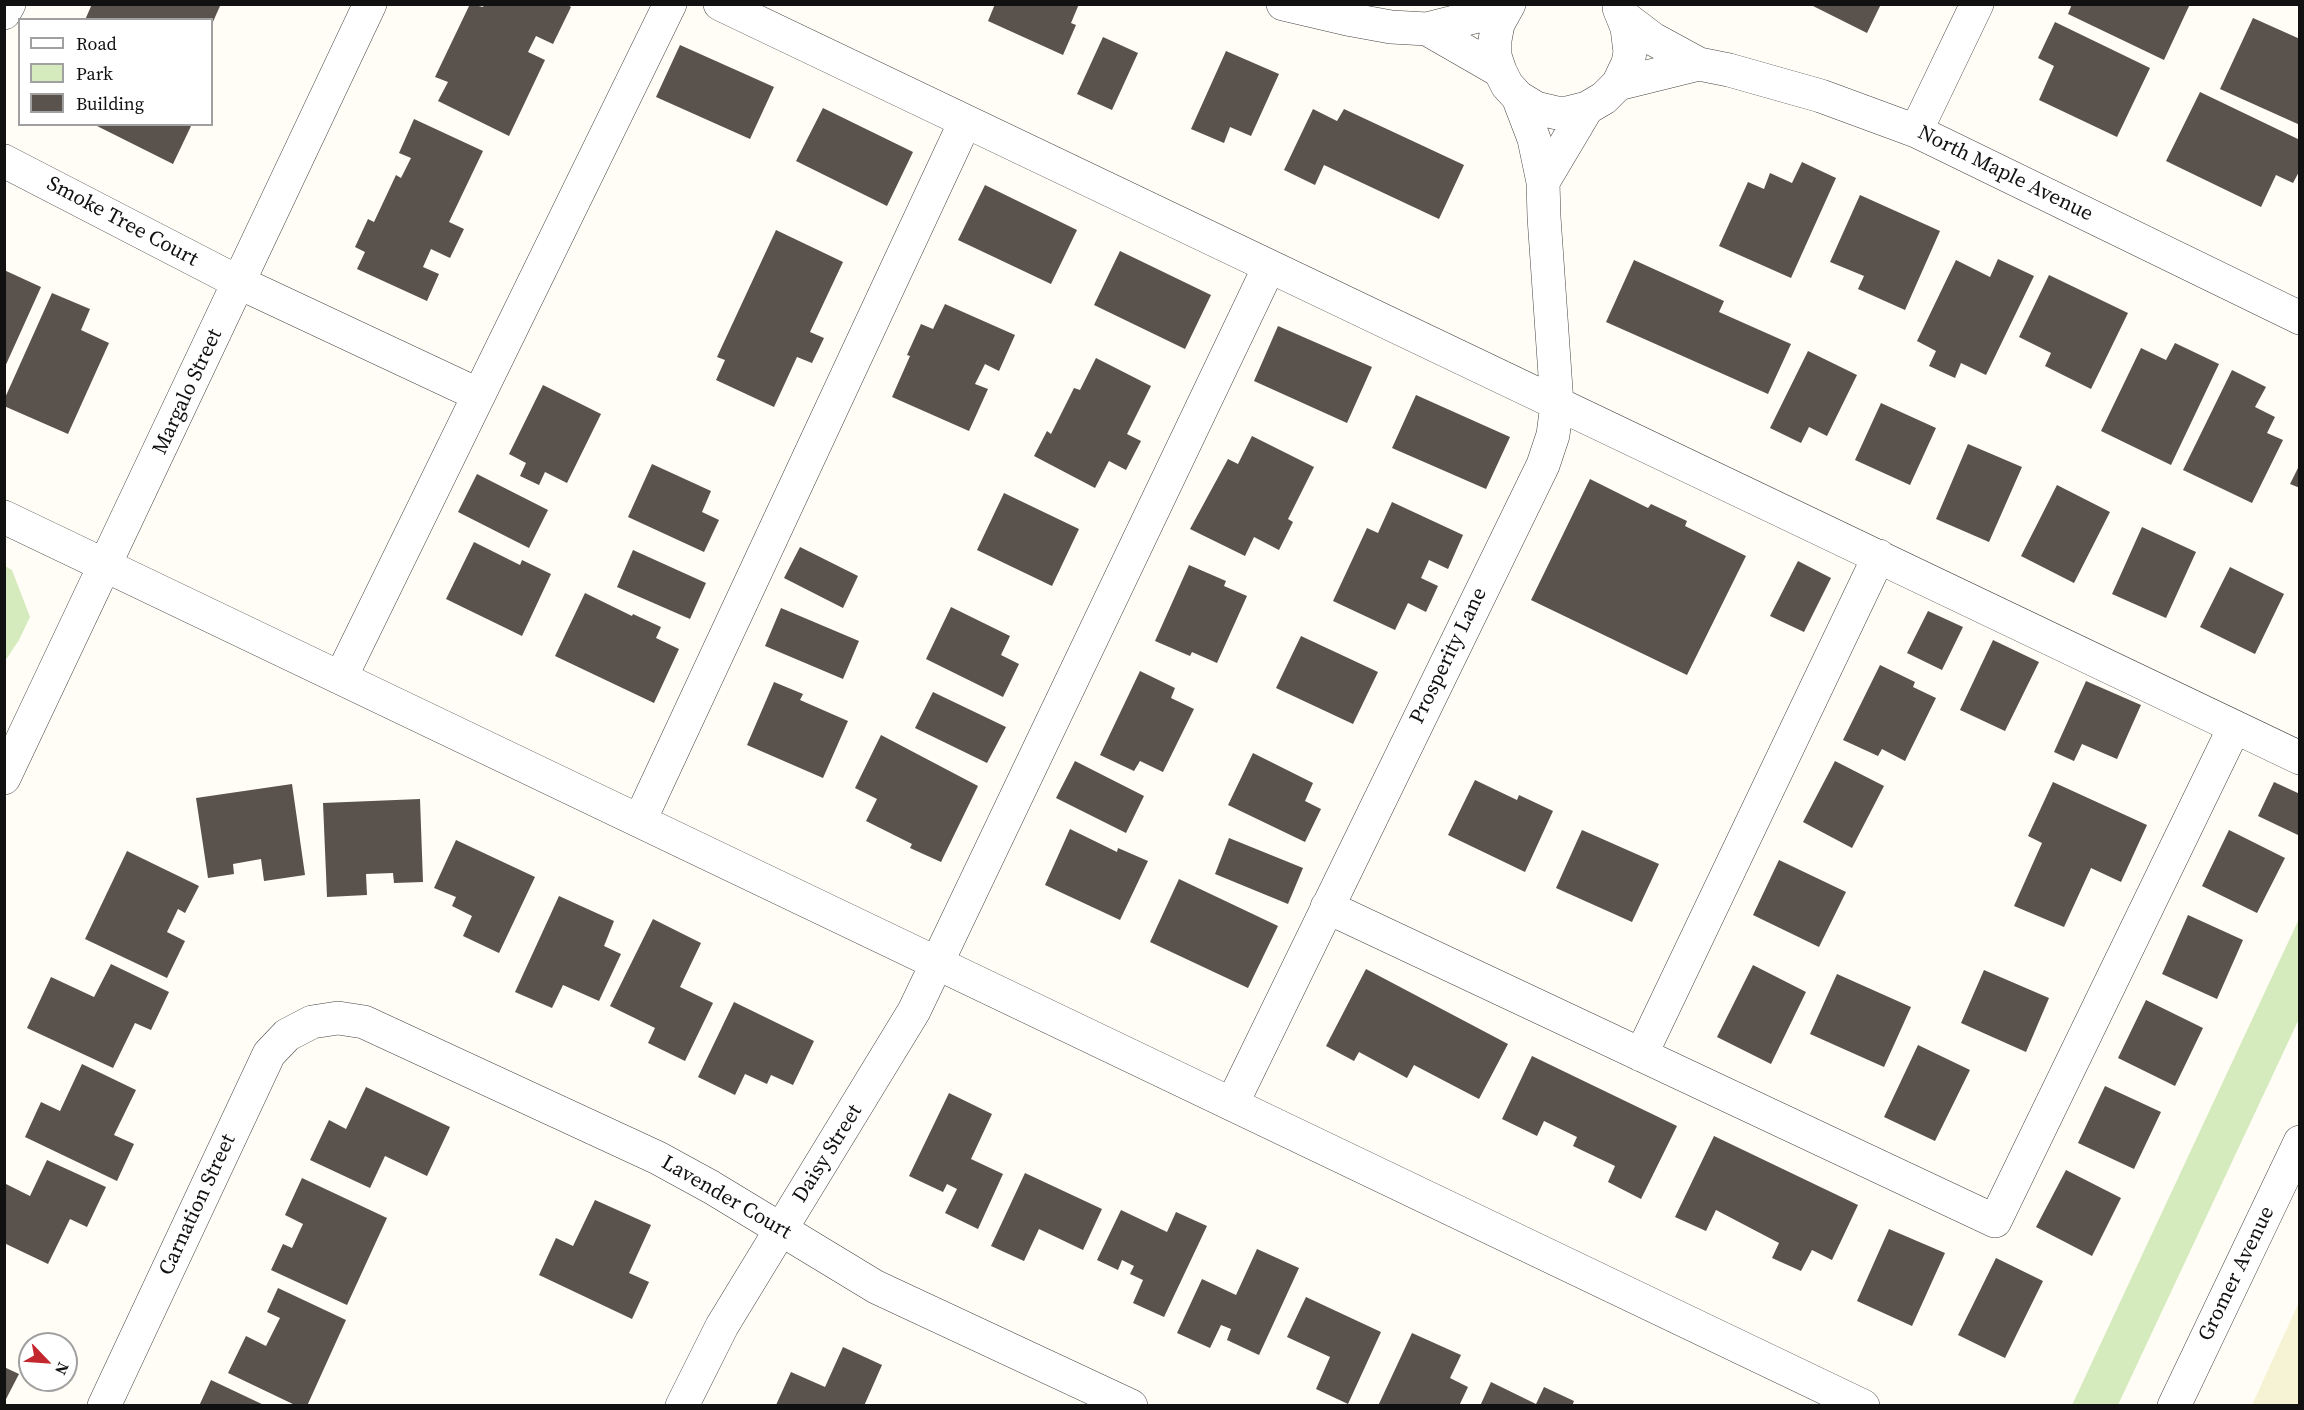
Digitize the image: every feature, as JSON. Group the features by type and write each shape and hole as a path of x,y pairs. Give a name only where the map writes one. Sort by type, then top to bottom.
{"street":[{"path":"4,14 9,4"},
{"name":"Margalo Street","path":"4,778 370,4"},
{"path":"341,677 670,4"},
{"path":"720,4 2300,758"},
{"name":"North Maple Avenue","path":"1283,4 1391,27 1427,29 1507,7"},
{"path":"1917,131 1977,4"},
{"name":"North Maple Avenue","path":"1507,7 1498,24 1495,56 1509,84"},
{"name":"North Maple Avenue","path":"1427,29 1509,84 1536,108 1567,113 1587,108 1604,98 1618,84 1628,63 1630,52 1630,40 1620,11"},
{"name":"North Maple Avenue","path":"1620,11 1653,39 1699,64 1729,70 1821,96 1917,131 2300,318"},
{"name":"North Maple Avenue","path":"1618,84 1699,64"},
{"name":"Prosperity Lane","path":"1232,1104 1543,465 1553,435 1557,404 1543,182 1534,139 1509,84"},
{"path":"1543,182 1587,108"},
{"path":"640,820 965,122"},
{"name":"Smoke Tree Court","path":"4,160 240,283 479,395"},
{"name":"Daisy Street","path":"682,1406 722,1326 890,1053 938,964 1269,267"},
{"path":"4,517 1863,1406"},
{"path":"1641,1055 1879,556"},
{"path":"1327,907 1995,1221 2234,728"},
{"name":"Lavender Court","path":"312,1022 338,1018 364,1022 658,1158 876,1287 1131,1406"},
{"name":"Carnation Street","path":"104,1406 269,1054 287,1035 312,1022"},
{"name":"Gromer Avenue","path":"2174,1406 2300,1142"}],"shaded area":[{"path":"2299,1302 2299,1405 2252,1405"}],"green space":[{"path":"5,566 12,570 30,617 5,661"},
{"path":"2299,919 2299,1019 2118,1405 2072,1405"}],"building":[{"path":"92,4 216,4 220,6 213,22 213,18 86,18"},
{"path":"470,4 483,7 484,4 566,4 571,7 553,44 536,36 528,52 545,60 509,136 438,101 448,82 435,77"},
{"path":"995,4 1079,4 1071,23 1076,25 1063,55 988,21"},
{"path":"1809,4 1881,4 1867,33"},
{"path":"2072,4 2190,4 2164,60 2068,14"},
{"path":"2253,18 2300,39 2300,125 2220,89"},
{"path":"2055,22 2150,68 2117,137 2039,100 2054,66 2038,58"},
{"path":"1103,37 1138,53 1112,110 1077,94"},
{"path":"680,45 774,87 750,139 656,97"},
{"path":"1226,51 1279,74 1251,136 1230,127 1224,143 1191,129"},
{"path":"2200,92 2300,140 2300,170 2293,183 2276,175 2261,207 2166,161"},
{"path":"823,108 913,152 887,206 796,161"},
{"path":"1313,109 1337,121 1344,109 1464,165 1439,219 1324,165 1315,185 1284,170"},
{"path":"414,119 483,151 449,222 464,229 450,258 431,249 423,267 439,274 427,301 357,269 365,252 355,247 368,219 374,222 396,175 401,178 411,158 399,153"},
{"path":"97,126 191,126 173,164"},
{"path":"1802,162 1836,178 1791,278 1719,246 1748,182 1764,189 1770,173 1792,183"},
{"path":"985,185 1077,230 1051,284 958,240"},
{"path":"1860,195 1940,231 1905,310 1858,289 1864,276 1830,262"},
{"path":"776,230 843,262 810,332 824,338 812,363 797,357 774,407 716,380 725,360 717,357"},
{"path":"1120,251 1211,295 1185,349 1094,305"},
{"path":"1998,259 2034,276 1986,375 1961,363 1955,378 1929,366 1936,351 1917,341 1956,260 1990,277"},
{"path":"1634,260 1724,301 1719,312 1791,344 1768,394 1606,322"},
{"path":"4,270 41,287 4,369"},
{"path":"2049,275 2128,313 2091,389 2045,366 2051,353 2019,337"},
{"path":"52,293 90,309 81,330 109,343 68,434 4,406 4,400"},
{"path":"945,304 1015,335 999,371 985,364 975,384 988,389 969,431 892,397 921,324 933,329"},
{"path":"1278,326 1372,367 1347,423 1254,381"},
{"path":"2175,343 2219,364 2171,465 2101,431 2141,348 2166,360"},
{"path":"1808,351 1857,375 1827,436 1809,427 1801,443 1770,428"},
{"path":"1096,358 1151,386 1127,434 1141,441 1126,470 1109,461 1095,488 1034,456 1047,431 1051,434 1074,388 1080,390"},
{"path":"2232,370 2266,387 2255,407 2275,417 2267,433 2283,440 2252,503 2183,470"},
{"path":"543,385 601,414 567,483 545,472 539,485 520,476 526,463 509,454"},
{"path":"1416,395 1510,437 1486,489 1392,448"},
{"path":"1881,403 1936,428 1910,485 1855,460"},
{"path":"1252,436 1314,467 1288,519 1293,522 1279,550 1254,537 1245,556 1190,529 1228,459 1238,464"},
{"path":"1968,444 2022,467 1989,542 1936,519"},
{"path":"652,464 711,491 702,512 719,520 704,552 628,517"},
{"path":"2300,464 2300,488 2290,484"},
{"path":"477,474 548,510 529,548 458,512"},
{"path":"1590,479 1648,508 1651,504 1687,521 1685,526 1746,556 1687,675 1531,600"},
{"path":"2057,485 2110,512 2074,583 2021,556"},
{"path":"1004,493 1079,529 1052,586 977,550"},
{"path":"1392,502 1463,535 1448,569 1429,560 1421,578 1438,586 1426,612 1408,603 1395,630 1333,601 1367,528 1378,533"},
{"path":"2142,527 2196,552 2166,618 2112,594"},
{"path":"474,542 520,565 522,560 551,574 522,636 446,599"},
{"path":"800,547 858,576 843,608 784,578"},
{"path":"633,550 706,583 690,619 617,587"},
{"path":"1798,561 1831,578 1804,632 1770,616"},
{"path":"1189,565 1226,581 1224,586 1247,596 1217,663 1192,652 1190,656 1155,641"},
{"path":"2230,567 2284,594 2255,654 2200,627"},
{"path":"585,593 632,616 633,614 661,627 656,638 679,649 654,703 555,656"},
{"path":"951,607 1010,636 1001,655 1019,664 1003,697 926,659"},
{"path":"781,608 859,641 843,679 765,646"},
{"path":"1928,611 1963,627 1942,670 1907,653"},
{"path":"1301,636 1378,672 1353,724 1276,688"},
{"path":"1993,640 2039,662 2005,731 1960,710"},
{"path":"1880,665 1915,682 1913,687 1936,698 1905,761 1882,749 1878,756 1843,740"},
{"path":"1140,671 1175,688 1171,698 1194,709 1163,772 1140,761 1134,771 1100,755"},
{"path":"2086,681 2141,705 2117,759 2082,744 2074,761 2054,752"},
{"path":"774,682 803,694 800,700 848,721 823,778 747,745"},
{"path":"933,692 1006,727 987,763 915,728"},
{"path":"881,735 978,786 941,862 910,848 912,844 866,821 877,799 855,788"},
{"path":"1253,753 1313,783 1305,801 1321,809 1305,842 1228,805"},
{"path":"1075,761 1144,796 1126,833 1056,798"},
{"path":"1835,761 1884,786 1852,848 1803,822"},
{"path":"1475,780 1517,800 1519,795 1553,811 1525,872 1448,835"},
{"path":"2053,782 2147,825 2121,882 2091,868 2064,927 2014,906 2042,843 2028,836"},
{"path":"2274,782 2300,794 2300,836 2258,816"},
{"path":"292,784 305,875 264,881 261,859 233,864 234,874 208,878 196,798"},
{"path":"420,799 423,882 394,883 393,873 366,874 367,895 327,897 323,803"},
{"path":"1070,829 1117,852 1118,848 1148,861 1120,920 1045,885"},
{"path":"1582,830 1659,864 1632,922 1556,888"},
{"path":"2229,830 2285,858 2257,913 2202,886"},
{"path":"1229,838 1303,868 1288,904 1215,874"},
{"path":"456,840 535,877 499,953 463,936 472,916 452,906 456,897 434,888"},
{"path":"127,851 199,886 185,913 178,909 167,932 185,941 167,978 85,939"},
{"path":"1779,860 1846,892 1819,947 1753,915"},
{"path":"1179,879 1278,926 1248,988 1150,942"},
{"path":"559,896 614,921 604,946 621,954 599,1001 563,985 552,1008 515,992"},
{"path":"2188,915 2243,940 2217,999 2162,974"},
{"path":"653,919 701,943 680,987 713,1003 685,1061 648,1043 655,1028 610,1006"},
{"path":"111,964 169,992 151,1030 135,1023 113,1068 27,1028 51,977 94,997"},
{"path":"1753,965 1806,992 1771,1064 1717,1037"},
{"path":"1366,969 1508,1044 1479,1099 1414,1065 1407,1078 1359,1052 1354,1061 1326,1046"},
{"path":"1984,970 2049,998 2026,1052 1961,1023"},
{"path":"1837,974 1911,1007 1884,1067 1810,1034"},
{"path":"2146,1000 2203,1028 2175,1086 2118,1058"},
{"path":"734,1002 814,1041 793,1085 771,1075 767,1084 745,1074 735,1095 698,1077"},
{"path":"1918,1045 1970,1070 1935,1141 1884,1117"},
{"path":"1532,1056 1677,1126 1641,1199 1608,1182 1615,1166 1573,1146 1577,1137 1544,1121 1537,1136 1502,1119"},
{"path":"82,1064 136,1090 114,1135 134,1144 117,1181 25,1137 41,1102 60,1111"},
{"path":"2105,1086 2161,1112 2134,1169 2078,1143"},
{"path":"366,1087 450,1127 427,1176 385,1156 370,1188 310,1160 329,1120 346,1129"},
{"path":"949,1093 992,1114 971,1159 1003,1174 978,1229 945,1213 957,1189 947,1184 943,1192 909,1176"},
{"path":"1714,1136 1858,1205 1832,1260 1812,1250 1801,1271 1772,1258 1779,1243 1716,1210 1706,1231 1675,1217"},
{"path":"47,1160 106,1187 87,1227 70,1219 48,1264 4,1243 4,1183 30,1196"},
{"path":"2066,1170 2121,1198 2092,1256 2036,1227"},
{"path":"1025,1173 1102,1209 1083,1250 1039,1229 1024,1261 991,1246"},
{"path":"302,1178 387,1218 347,1305 271,1270 283,1244 292,1248 303,1224 285,1215"},
{"path":"595,1200 651,1225 629,1273 649,1282 632,1319 539,1275 556,1238 573,1246"},
{"path":"1121,1210 1167,1232 1176,1212 1207,1226 1164,1317 1133,1303 1143,1280 1130,1274 1134,1266 1122,1260 1118,1270 1097,1260"},
{"path":"1889,1229 1945,1253 1912,1326 1857,1301"},
{"path":"1257,1249 1299,1268 1259,1355 1227,1340 1231,1329 1221,1325 1210,1348 1177,1333 1202,1279 1236,1295"},
{"path":"1996,1258 2043,1281 2005,1358 1958,1335"},
{"path":"278,1288 346,1320 307,1406 297,1406 228,1373 246,1336 266,1346 280,1318 267,1312"},
{"path":"1306,1297 1381,1332 1348,1404 1316,1389 1330,1357 1287,1337"},
{"path":"1412,1333 1461,1355 1450,1378 1468,1387 1459,1406 1378,1406"},
{"path":"843,1347 882,1365 864,1406 776,1405 791,1372 825,1387"},
{"path":"4,1367 18,1374 18,1376 4,1403"},
{"path":"211,1380 266,1406 199,1406"},
{"path":"1491,1382 1536,1404 1544,1387 1574,1401 1572,1406 1480,1406"}]}
